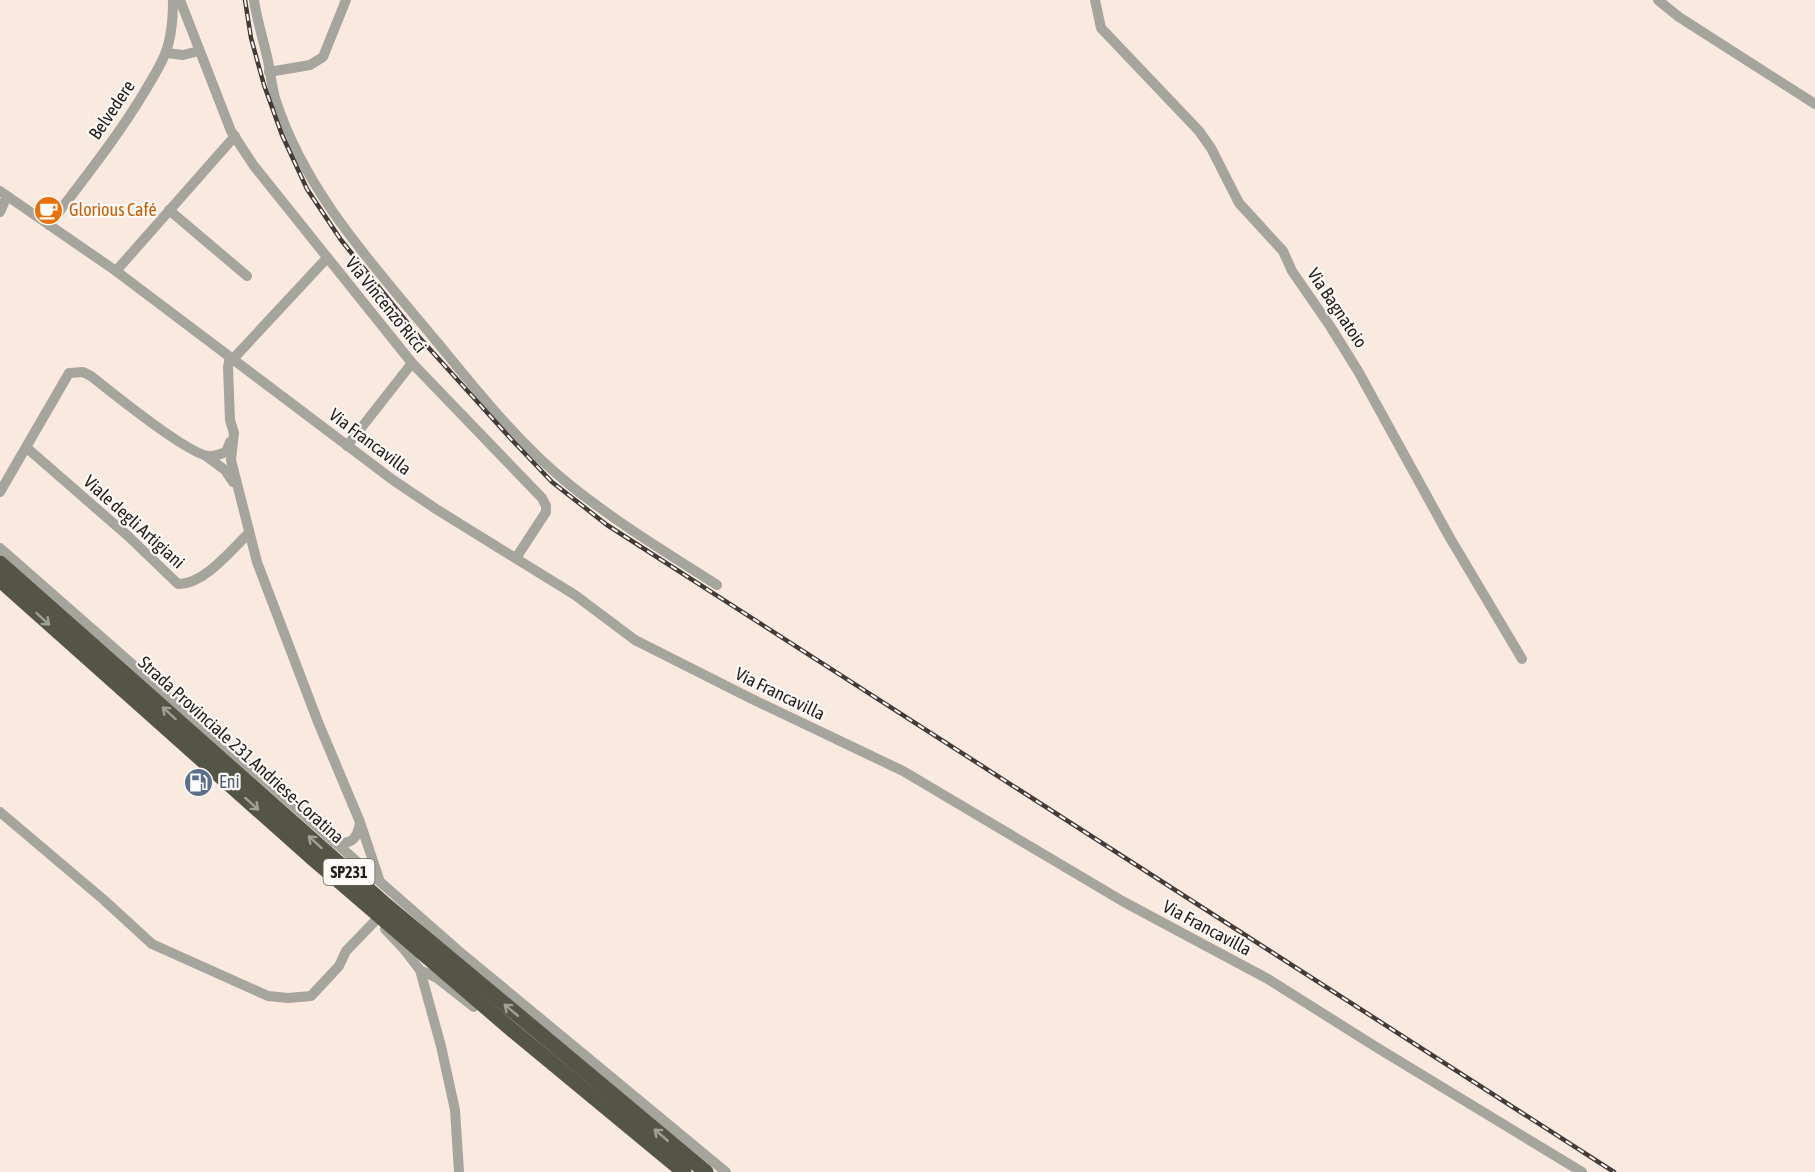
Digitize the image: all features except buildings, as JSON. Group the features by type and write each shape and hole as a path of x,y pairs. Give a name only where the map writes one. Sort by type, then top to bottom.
{"highway":[{"name":"Strada Provinciale 231 Andriese-Coratina","path":"0,563 386,905 706,1172"},
{"name":"Strada Provinciale 231 Andriese-Coratina","path":"0,580 334,877 511,1029 684,1172"}],"street":[{"name":"Belvedere","path":"49,225 134,110 166,53 171,31 173,0"},
{"name":"Via Vincenzo Ricci","path":"180,0 235,136 254,166 412,363 542,498 546,512 516,558"},
{"path":"254,0 276,99 298,152 334,214 480,394 538,456 570,485 717,585"},
{"path":"269,72 310,65 322,57 346,0"},
{"name":"Via Bagnatoio","path":"1095,0 1101,28 1199,131 1211,148 1239,202 1283,251 1292,271 1358,371 1450,538 1522,659"},
{"path":"1658,0 1679,17 1815,104"},
{"path":"171,31 192,31"},
{"path":"166,53 183,54 199,51"},
{"path":"116,271 235,136"},
{"path":"0,212 4,194"},
{"name":"Via Francavilla","path":"4,194 116,271 347,446 436,509 575,595 634,640 903,771 1124,902 1268,979 1582,1172"},
{"path":"169,210 247,276"},
{"path":"327,258 231,358 228,367 230,420 234,433 231,460 257,562 281,628 360,822 379,880"},
{"path":"347,446 412,363"},
{"path":"0,492 63,381 69,373 82,372 91,376 169,434 225,470 238,490"},
{"path":"205,456 215,456 226,452 234,433"},
{"name":"Viale degli Artigiani","path":"27,448 128,536 178,584 189,584 201,578 249,533"},
{"name":"SP231","path":"0,548 460,952 726,1172"},
{"path":"0,812 152,944 268,996 288,998 311,996 333,974 346,951 376,920"},
{"path":"334,842 344,844 351,840 357,835 360,822"},
{"path":"334,877 403,948 420,970 441,1046 455,1110 459,1172"},
{"path":"420,970 437,978 467,1001 674,1172"}],"railway":[{"path":"245,0 251,38 264,85 282,135 307,189 341,240 418,336 552,482 607,525 1614,1172"}],"place":[{"name":"Glorious Café","path":"48,210"},
{"name":"Eni","path":"198,782"}]}
